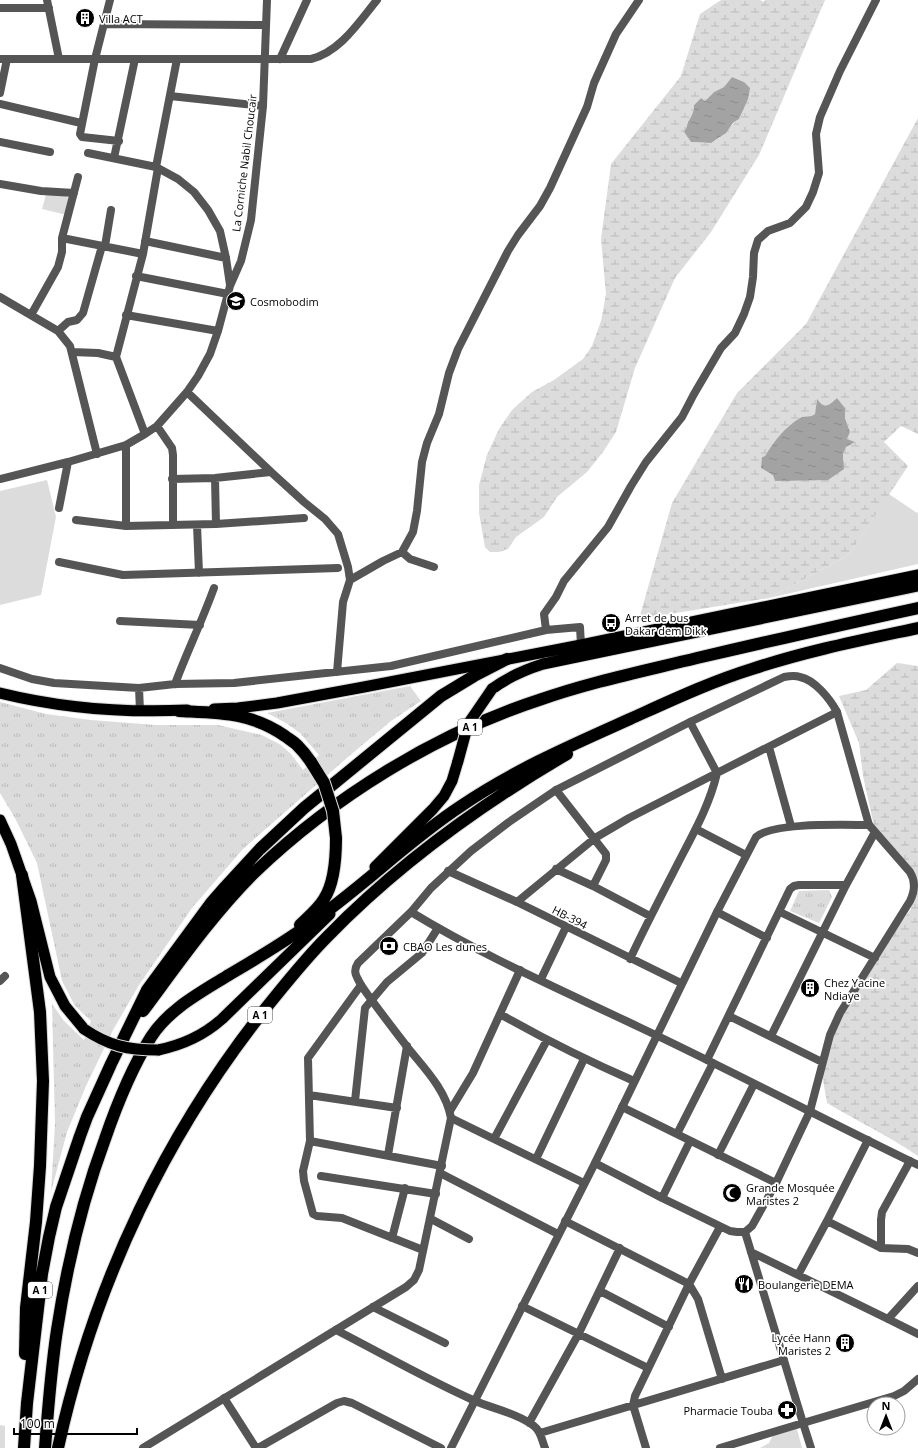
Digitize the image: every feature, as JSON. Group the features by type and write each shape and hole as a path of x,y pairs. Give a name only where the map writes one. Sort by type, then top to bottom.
{"highway":[{"path":"179,711 246,707 364,687 581,645 918,574"},
{"path":"348,894 444,796 452,781 468,724 492,689 504,679 521,671 543,664 918,586"},
{"name":"A 1","path":"24,1448 27,1403 37,1311 49,1237 56,1207 80,1136 108,1070 128,1031 203,930 254,874 293,838 330,809 396,765 440,741 494,717 537,700 602,680 918,608"},
{"name":"A 1","path":"58,1448 86,1342 111,1273 129,1231 160,1169 215,1076 260,1014 308,958 348,916 376,890 437,840 494,799 633,717 707,685 749,670 825,648 918,628"},
{"path":"128,1031 147,990 211,902 260,849 304,808 441,696 474,676 507,659"},
{"path":"0,693 33,701 76,708 224,713 244,716 261,722 278,731 297,745 311,762 324,783 333,811 336,838 336,857 333,872 313,926 209,1030 194,1039 171,1048 139,1050 114,1046 103,1041 84,1029 65,1006 50,977 31,901 11,844 0,820"},
{"path":"348,894 450,813 496,783 546,756 633,717"},
{"path":"22,875 40,1012 43,1082 36,1222 26,1308 25,1361 27,1403"},
{"name":"A 1","path":"45,1448 56,1333 75,1236 98,1156 112,1118 127,1083 149,1040 167,1017 208,988 313,926 348,894"},
{"path":"269,951 284,940 324,899"}],"street":[{"path":"110,0 95,59 80,134 82,137 118,141"},
{"name":"La Corniche Nabil Choucair","path":"0,478 68,462 126,445 157,426 187,392 198,376 210,354 218,331 229,290 241,261 251,220 263,106 267,0"},
{"path":"280,59 307,0"},
{"path":"0,93 4,59 311,59 320,57 344,39 377,0"},
{"path":"350,580 382,561 402,552 412,532 417,510 422,462 427,443 439,414 449,373 458,349 508,251 540,206 550,188 587,107 594,83 616,34 639,0"},
{"path":"546,630 544,614 556,597 564,581 608,527 643,468 682,417 721,348 735,333 740,325 752,286 754,253 758,240 761,236 768,232 790,223 806,207 819,173 816,134 820,117 840,71 876,0"},
{"path":"0,8 48,4 59,59"},
{"path":"104,24 266,25"},
{"path":"114,158 135,59"},
{"path":"145,434 116,357 143,254 177,59"},
{"path":"170,96 263,106"},
{"path":"0,104 81,123"},
{"path":"0,142 50,152"},
{"path":"88,153 157,167 178,179 194,192 208,210 220,231 226,258 229,290 136,276"},
{"path":"30,315 58,268 62,252 62,238 78,177"},
{"path":"0,184 41,191 74,193"},
{"path":"58,331 68,322 78,320 82,313 103,246 111,210"},
{"path":"62,238 143,254"},
{"path":"145,241 226,258"},
{"path":"0,297 58,331 70,346 97,454"},
{"path":"126,315 218,331"},
{"path":"72,352 98,353 116,357"},
{"path":"187,392 271,472 304,502 326,519 338,534 348,567 350,580 343,602 337,672"},
{"path":"157,426 172,448 173,525"},
{"path":"126,445 126,526"},
{"path":"59,508 68,462"},
{"path":"172,479 215,478 271,472"},
{"path":"215,478 216,524"},
{"path":"76,520 126,526 198,525 304,518"},
{"path":"198,525 199,573"},
{"path":"402,552 410,560 434,567"},
{"path":"59,562 123,575 338,568"},
{"path":"174,684 188,649 200,625 214,588"},
{"path":"120,621 200,625"},
{"path":"0,668 32,679 54,684 139,688 174,684 234,683 391,666 546,630 580,627 581,645"},
{"path":"584,1183 494,1139 450,1114 445,1098 371,1000 355,975 355,968 358,963 411,912 431,888 448,871 482,842 556,790 690,722 784,677 791,676 805,678 829,699 837,712 869,824 913,877 914,886 910,901 840,1013 830,1035 810,1111 776,1183 752,1226 745,1232 738,1232 720,1227 595,1162"},
{"path":"139,688 140,711"},
{"path":"517,902 595,838 629,818 716,772 837,712"},
{"path":"630,959 650,916 696,829 712,791 716,772 690,722"},
{"path":"769,747 791,826"},
{"path":"556,790 606,854 606,860 593,886"},
{"path":"451,1448 595,1162 716,912 756,837 760,833 772,829 791,826 869,824"},
{"path":"696,829 746,855"},
{"path":"772,1036 846,885 875,832"},
{"path":"556,869 593,886 650,916"},
{"name":"HB-394","path":"448,871 517,902 566,928 682,983"},
{"path":"677,1134 729,1016 790,889 799,885 846,885"},
{"path":"411,912 438,928 520,970 656,1035 914,1163 882,1212 880,1228 881,1248"},
{"path":"716,912 767,938"},
{"path":"780,912 875,958"},
{"path":"355,1101 365,1008 387,982 422,953 438,928"},
{"path":"541,979 566,928"},
{"path":"143,1448 406,1287 414,1280 419,1270 431,1219 450,1114 473,1073 520,970"},
{"path":"361,985 308,1058 310,1141 303,1171 304,1181 313,1214 317,1216 342,1218 423,1250"},
{"path":"500,1014 584,1059 634,1081"},
{"path":"729,1016 822,1062"},
{"path":"494,1139 547,1040"},
{"path":"388,1155 407,1046"},
{"path":"536,1159 584,1059"},
{"path":"718,1155 754,1084"},
{"path":"309,1095 397,1108"},
{"path":"622,1107 776,1183"},
{"path":"798,1275 868,1140"},
{"path":"310,1141 388,1155 441,1170 558,1234"},
{"path":"662,1198 690,1141"},
{"path":"321,1176 436,1194"},
{"path":"392,1238 405,1188"},
{"path":"431,1219 469,1239"},
{"path":"565,1221 689,1284 698,1299 722,1379"},
{"path":"827,1221 881,1248 908,1249 918,1252"},
{"path":"646,1448 633,1405 635,1396 689,1284 720,1227"},
{"path":"745,1232 811,1448"},
{"path":"529,1423 579,1333 620,1248"},
{"path":"751,1252 918,1334"},
{"path":"888,1319 918,1286"},
{"path":"600,1291 669,1327"},
{"path":"522,1306 648,1368"},
{"path":"373,1307 445,1343"},
{"path":"336,1330 474,1400 529,1423 536,1427 540,1433 545,1448"},
{"path":"540,1433 784,1360"},
{"path":"720,1448 894,1396 904,1391 918,1379"},
{"path":"224,1398 257,1448 337,1403 344,1401 352,1403 441,1448"}],"green space":[{"path":"721,0 760,0 764,2 765,0 825,0 759,155 711,232 675,278 635,368 616,432 603,452 587,472 557,497 544,517 516,537 508,549 499,552 490,552 485,547 479,513 479,485 487,455 499,429 512,410 532,392 554,380 583,359 592,346 601,321 606,294 601,239 611,164 681,76 700,14","holes":["732,77 744,82 739,119 719,138 709,143 691,142 684,132 694,110 694,105 701,98 705,101 714,92 724,87"]},
{"path":"918,118 918,434 901,426 884,442 908,466 849,555 769,598 639,619 672,503 737,393 806,324","holes":["837,398 845,408 845,418 850,432 847,439 854,442 846,446 843,454 844,461 761,457 765,456 776,440 789,426 800,418 815,414 817,400 820,403 827,405 832,403"]},
{"path":"47,191 71,198 67,215 42,209"},
{"path":"47,480 56,517 41,595 0,605 0,491"},
{"path":"889,494 917,513 918,512 918,564 769,598 849,555"},
{"path":"897,663 918,666 918,1156 827,1103 822,1074 833,1033 845,1009 885,944 911,909 915,878 898,852 874,826 863,776 859,743 839,696 866,690"},
{"path":"410,686 421,701 391,721 243,849 192,908 139,985 113,1030 86,1086 67,1132 51,1192 55,1124 52,1004 64,1021 84,1040 91,1021 75,1006 62,981 37,863 15,818 0,793 0,702 46,714 91,720 156,725 218,725 262,735 281,745 291,754 303,770 319,755 300,733 286,723 267,713"},
{"path":"829,890 832,897 819,923 790,911 799,891"},
{"path":"0,1425 5,1426 5,1448 0,1448"},
{"path":"797,1429 802,1448 760,1448 769,1443 773,1435"}],"water":[{"path":"732,77 744,82 750,88 748,99 739,119 733,123 726,133 711,143 691,142 684,132 694,110 694,105 701,98 705,101 714,92 724,87"},
{"path":"837,398 845,408 845,418 850,432 847,439 855,442 846,447 843,454 844,469 828,480 775,481 773,475 761,468 762,457 765,456 776,440 789,426 802,417 815,414 817,399 822,404 827,405 832,403"}],"place":[{"name":"Villa ACT","path":"85,18"},
{"name":"Cosmobodim","path":"236,301"},
{"name":"Arret de bus Dakar dem Dikk","path":"611,623"},
{"name":"CBAO Les dunes","path":"389,946"},
{"name":"Chez Yacine Ndiaye","path":"810,988"},
{"name":"Grande Mosquée Maristes 2","path":"732,1193"},
{"name":"Boulangerie DEMA","path":"744,1284"},
{"name":"Lycée Hann Maristes 2","path":"845,1343"},
{"name":"Pharmacie Touba","path":"787,1410"}]}
